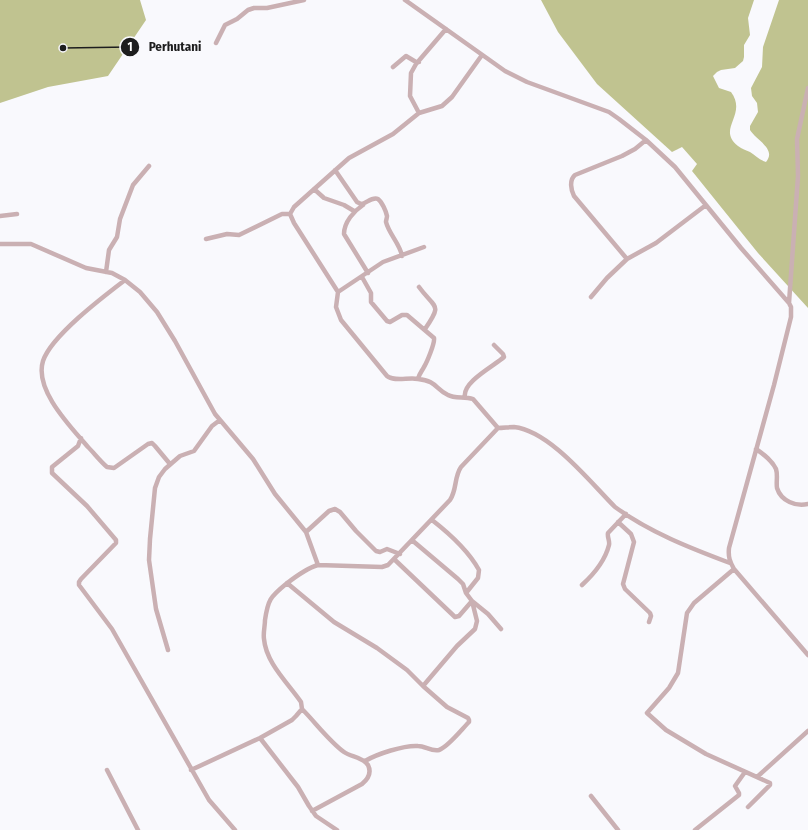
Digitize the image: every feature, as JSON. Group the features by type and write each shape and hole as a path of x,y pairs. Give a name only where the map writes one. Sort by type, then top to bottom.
{"street":[{"path":"216,43 226,25 237,19 248,10 254,8 267,8 304,0"},
{"path":"405,0 505,71 527,82 614,115 646,140 675,167 741,248 789,303 791,308 791,317 728,555 730,563 734,569 808,655"},
{"path":"419,113 410,94 411,73 418,62 446,29"},
{"path":"290,214 294,207 349,158 393,134 419,113 434,109 447,102 482,55"},
{"path":"393,67 406,56 418,62"},
{"path":"789,303 798,176 797,139 808,88"},
{"path":"627,259 574,196 572,191 572,181 573,177 576,175 630,152 646,140"},
{"path":"106,272 109,250 117,237 120,219 133,185 149,166"},
{"path":"335,170 358,202 362,205"},
{"path":"314,189 324,198 354,211"},
{"path":"368,272 344,234 354,211 374,198 382,203 390,233 402,256"},
{"path":"591,297 607,278 627,259 656,242 706,205"},
{"path":"0,216 17,214"},
{"path":"206,239 227,234 239,235 282,214 290,214"},
{"path":"290,214 294,224 338,292 336,307 341,320 387,376 392,379 407,378 431,382 449,396 470,398 476,402 498,428"},
{"path":"0,244 31,244 86,268 106,272 125,280 140,292 157,312 175,341 212,409 253,459 275,494 306,532 318,565"},
{"path":"338,292 383,262 424,247"},
{"path":"362,277 372,293 371,302 387,322 390,322 405,314 433,336 435,341 418,379"},
{"path":"125,280 105,295 54,343 45,356 42,373 49,394 60,414 105,465 110,468 116,467 148,444 155,446 170,464"},
{"path":"419,287 435,308 434,315 425,329"},
{"path":"465,397 465,391 470,384 504,358 503,354 494,345"},
{"path":"168,650 156,608 149,560 155,488 160,477 170,464 180,456 194,451 212,426 220,420"},
{"path":"191,770 260,738 292,720 300,713 302,709 302,702 272,662 266,648 263,636 268,601 287,583 318,565 382,567 395,560 452,497 457,473 498,428 514,427 535,434 549,442 615,506 626,514 687,547 730,563"},
{"path":"80,438 78,446 52,467 52,473 87,506 116,540 116,543 81,579 79,585 112,629 209,800 235,830"},
{"path":"756,449 773,464 777,473 777,487 783,496 796,505 801,506 808,504"},
{"path":"306,532 329,511 335,509 340,512 376,551 380,552 386,548 400,554"},
{"path":"582,585 600,566 609,546 608,533 626,514"},
{"path":"432,520 449,533 469,555 479,570 478,578 466,594"},
{"path":"618,522 631,534 634,542 623,584 625,589 650,613 651,616 649,622"},
{"path":"413,540 463,584 466,594 492,618 501,629"},
{"path":"395,560 453,616 459,616 472,601"},
{"path":"734,569 694,603 689,610 678,674 669,688 647,713 666,730 706,754 769,783 770,785 748,807"},
{"path":"287,583 334,622 377,648 407,670 447,707 468,718 469,722 447,745 440,750 432,750 420,746 410,746 380,754 365,762"},
{"path":"423,686 457,646 475,629 477,621 472,601"},
{"path":"302,709 343,751 365,762 370,773 365,782 312,811"},
{"path":"757,777 808,731"},
{"path":"260,738 298,787 312,811 321,820 337,830"},
{"path":"108,770 138,830"},
{"path":"695,830 739,794 735,786 745,772"},
{"path":"591,796 618,830"}],"green space":[{"path":"0,0 140,0 146,20 108,76 48,87 0,103"},
{"path":"541,0 754,0 748,18 750,35 744,45 743,61 735,68 721,70 713,76 719,88 731,92 735,100 735,115 730,134 732,140 738,146 766,162 769,157 767,149 750,130 750,126 758,112 757,103 752,96 751,88 762,67 763,47 779,0 808,0 808,308 758,253 692,171 697,164 682,147 672,152 597,84 558,32"}],"place":[{"name":"Perhutani","path":"63,48"}]}
